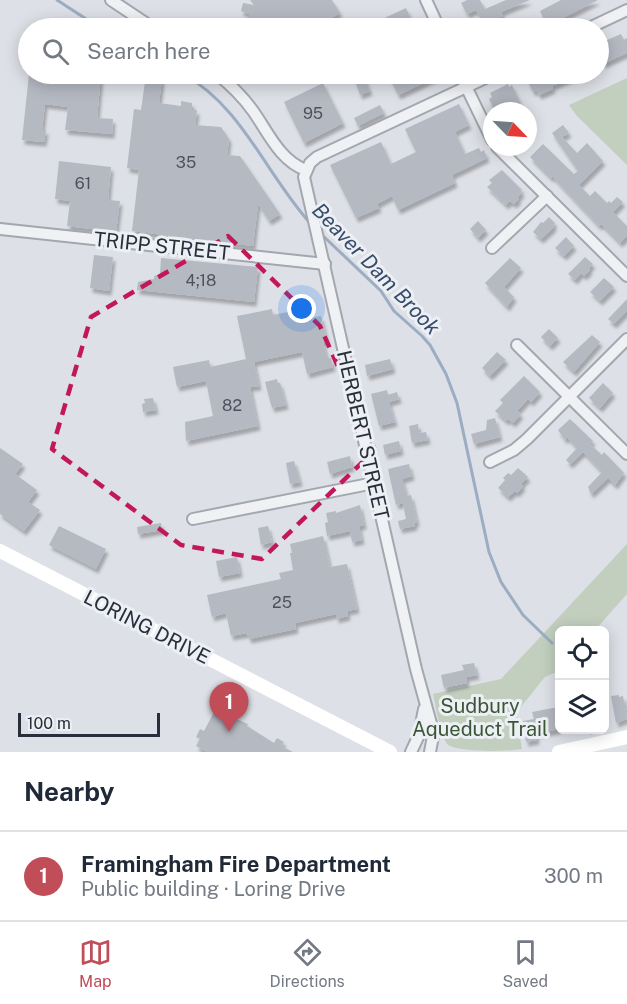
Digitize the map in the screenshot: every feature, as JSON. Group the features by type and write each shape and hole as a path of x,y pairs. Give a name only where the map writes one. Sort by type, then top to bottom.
{"street":[{"path":"111,0 138,18"},
{"path":"426,0 434,18"},
{"path":"609,19 627,10"},
{"path":"228,84 240,94 284,155 298,167 306,170 317,157 472,84"},
{"path":"465,84 483,122"},
{"path":"506,156 627,276"},
{"name":"HERBERT STREET","path":"306,170 304,177 311,209 432,731 430,752"},
{"path":"492,248 547,196"},
{"name":"TRIPP STREET","path":"0,229 325,264"},
{"path":"490,462 514,450 570,398 627,339"},
{"path":"517,345 627,454"},
{"path":"193,519 374,483"},
{"name":"LORING DRIVE","path":"0,551 390,752"},
{"name":"HERBERT STREET","path":"411,752 421,729 424,700"},
{"path":"559,752 627,737"}],"highlighted area":[{"path":"228,236 320,326 375,450 262,559 181,545 52,449 91,317"}],"green space":[{"path":"627,78 627,165 577,116 569,105"},
{"name":"Sudbury Aqueduct Trail","path":"627,544 627,594 599,626 555,626 555,673 545,677 516,713 522,749 484,751 448,745 441,728 433,694 501,679"}],"building":[{"path":"250,0 332,0 340,13 331,18 246,18 251,15 241,11 243,3 254,5"},
{"path":"467,0 480,0 485,9 506,0 530,0 501,12 503,16 498,18 480,18 476,10 467,14 461,3"},
{"path":"561,0 598,0 563,18 543,18 540,11"},
{"path":"406,8 410,18 384,18"},
{"path":"621,34 624,40 627,38 627,53 609,61 609,39"},
{"path":"28,84 100,84 97,118 113,119 112,134 65,130 68,107 45,104 42,130 46,130 44,142 22,140"},
{"path":"145,84 161,84 159,103 181,106 181,101 192,103 192,110 197,110 195,125 221,127 229,139 227,155 240,156 280,214 269,221 258,204 253,246 132,231 139,170 127,168 134,109 141,110"},
{"path":"324,84 343,123 304,143 284,102"},
{"path":"356,84 367,84 370,91 360,95"},
{"path":"393,84 422,84 398,95"},
{"path":"508,84 509,87 512,85 520,102 490,102 490,93"},
{"path":"529,84 557,84 552,86 553,89 539,95 536,90 533,92"},
{"path":"459,104 469,125 455,132 465,154 479,148 481,152 483,151 483,156 487,158 452,175 455,183 398,210 392,196 377,204 379,208 356,218 330,165 381,142 391,164 416,152 405,129"},
{"path":"380,105 384,113 358,126 354,118"},
{"path":"563,125 569,133 562,137 577,153 587,143 603,161 579,185 590,196 595,191 607,203 609,201 611,203 617,197 623,202 613,212 627,226 627,236 620,243 601,224 599,226 552,176 551,178 530,157 537,156 537,150 543,144 574,174 578,171 552,133"},
{"path":"59,161 111,167 108,200 120,201 116,232 67,226 70,201 55,199"},
{"path":"502,170 522,190 517,198 519,199 514,204 510,201 506,205 487,187 492,183 489,180"},
{"path":"549,217 555,223 554,227 541,239 533,232 541,222 543,223"},
{"path":"478,221 486,230 478,238 470,229"},
{"path":"566,237 574,246 564,256 555,248"},
{"path":"94,255 113,257 109,291 90,288"},
{"path":"585,257 593,264 584,276 581,273 575,280 568,274"},
{"path":"161,258 258,267 254,302 137,290 138,282 154,279 154,276 160,274"},
{"path":"510,258 521,268 504,287 514,297 507,307 485,283"},
{"path":"604,278 614,287 600,301 590,292"},
{"path":"627,299 627,311 614,324 608,319"},
{"path":"272,309 273,315 288,312 289,316 297,314 298,320 321,316 327,341 323,342 327,358 331,358 333,367 307,374 302,352 254,362 259,386 250,387 258,426 186,441 185,422 213,416 206,381 177,387 173,367 209,360 210,367 246,359 237,316"},
{"path":"549,329 558,338 550,346 541,337"},
{"path":"592,335 600,342 574,372 563,362"},
{"path":"497,352 506,360 490,376 482,368"},
{"path":"390,359 393,369 367,376 365,365"},
{"path":"524,376 540,392 531,402 528,399 517,411 521,414 513,423 508,419 506,421 495,411 503,403 500,400"},
{"path":"277,379 286,405 272,408 265,382"},
{"path":"603,383 613,393 600,408 589,398"},
{"path":"387,390 388,395 397,392 399,399 389,402 395,422 379,426 371,394"},
{"path":"153,398 156,410 143,412 144,399"},
{"path":"495,418 500,437 474,444 471,434 486,430 487,420"},
{"path":"570,419 593,441 590,444 602,455 604,452 624,473 615,485 608,478 591,494 588,487 602,472 583,452 570,464 566,460 577,448 567,437 565,440 558,430"},
{"path":"418,424 419,433 426,432 428,440 412,443 409,426"},
{"path":"399,441 401,451 385,455 383,445"},
{"path":"0,448 23,464 15,474 37,490 28,502 40,510 24,531 0,514"},
{"path":"350,456 352,467 330,474 327,462"},
{"path":"294,461 300,482 290,484 286,463"},
{"path":"409,464 412,476 402,479 407,496 411,495 417,522 414,523 415,526 400,529 398,521 406,519 403,503 396,505 388,469"},
{"path":"518,468 528,477 521,484 523,486 517,493 515,491 508,497 498,488 508,473 511,475"},
{"path":"360,505 364,525 359,526 362,540 352,542 350,531 327,536 326,513 336,511 336,513"},
{"path":"161,523 162,530 138,534 137,527"},
{"path":"59,526 106,549 96,569 49,545"},
{"path":"268,526 272,542 261,545 258,528"},
{"path":"323,536 330,567 347,564 357,609 347,611 348,616 336,619 336,614 295,623 296,629 249,639 247,633 231,636 226,613 212,617 207,595 281,579 279,573 293,570 290,544"},
{"path":"237,557 240,573 219,577 216,561"},
{"path":"474,663 477,675 466,677 467,683 444,688 441,675 464,670 462,665"},
{"path":"619,695 619,697 623,696 627,719 616,723 611,696"},
{"path":"555,708 555,730 536,734 537,740 526,742 523,721 534,719 532,712"},
{"path":"215,710 248,724 247,726 274,743 277,738 284,742 281,746 293,752 207,752 196,746 200,739 196,737 200,729 204,731"}],"waterway":[{"name":"Beaver Dam Brook","path":"57,0 85,18"},
{"name":"Beaver Dam Brook","path":"198,84 222,104 238,123 295,205 311,224"},
{"name":"Beaver Dam Brook","path":"320,233 381,291 394,311 430,345 446,374 457,403 489,552 501,582 523,615 552,643"}],"place":[{"name":"Framingham Fire Department","path":"229,732"}]}
